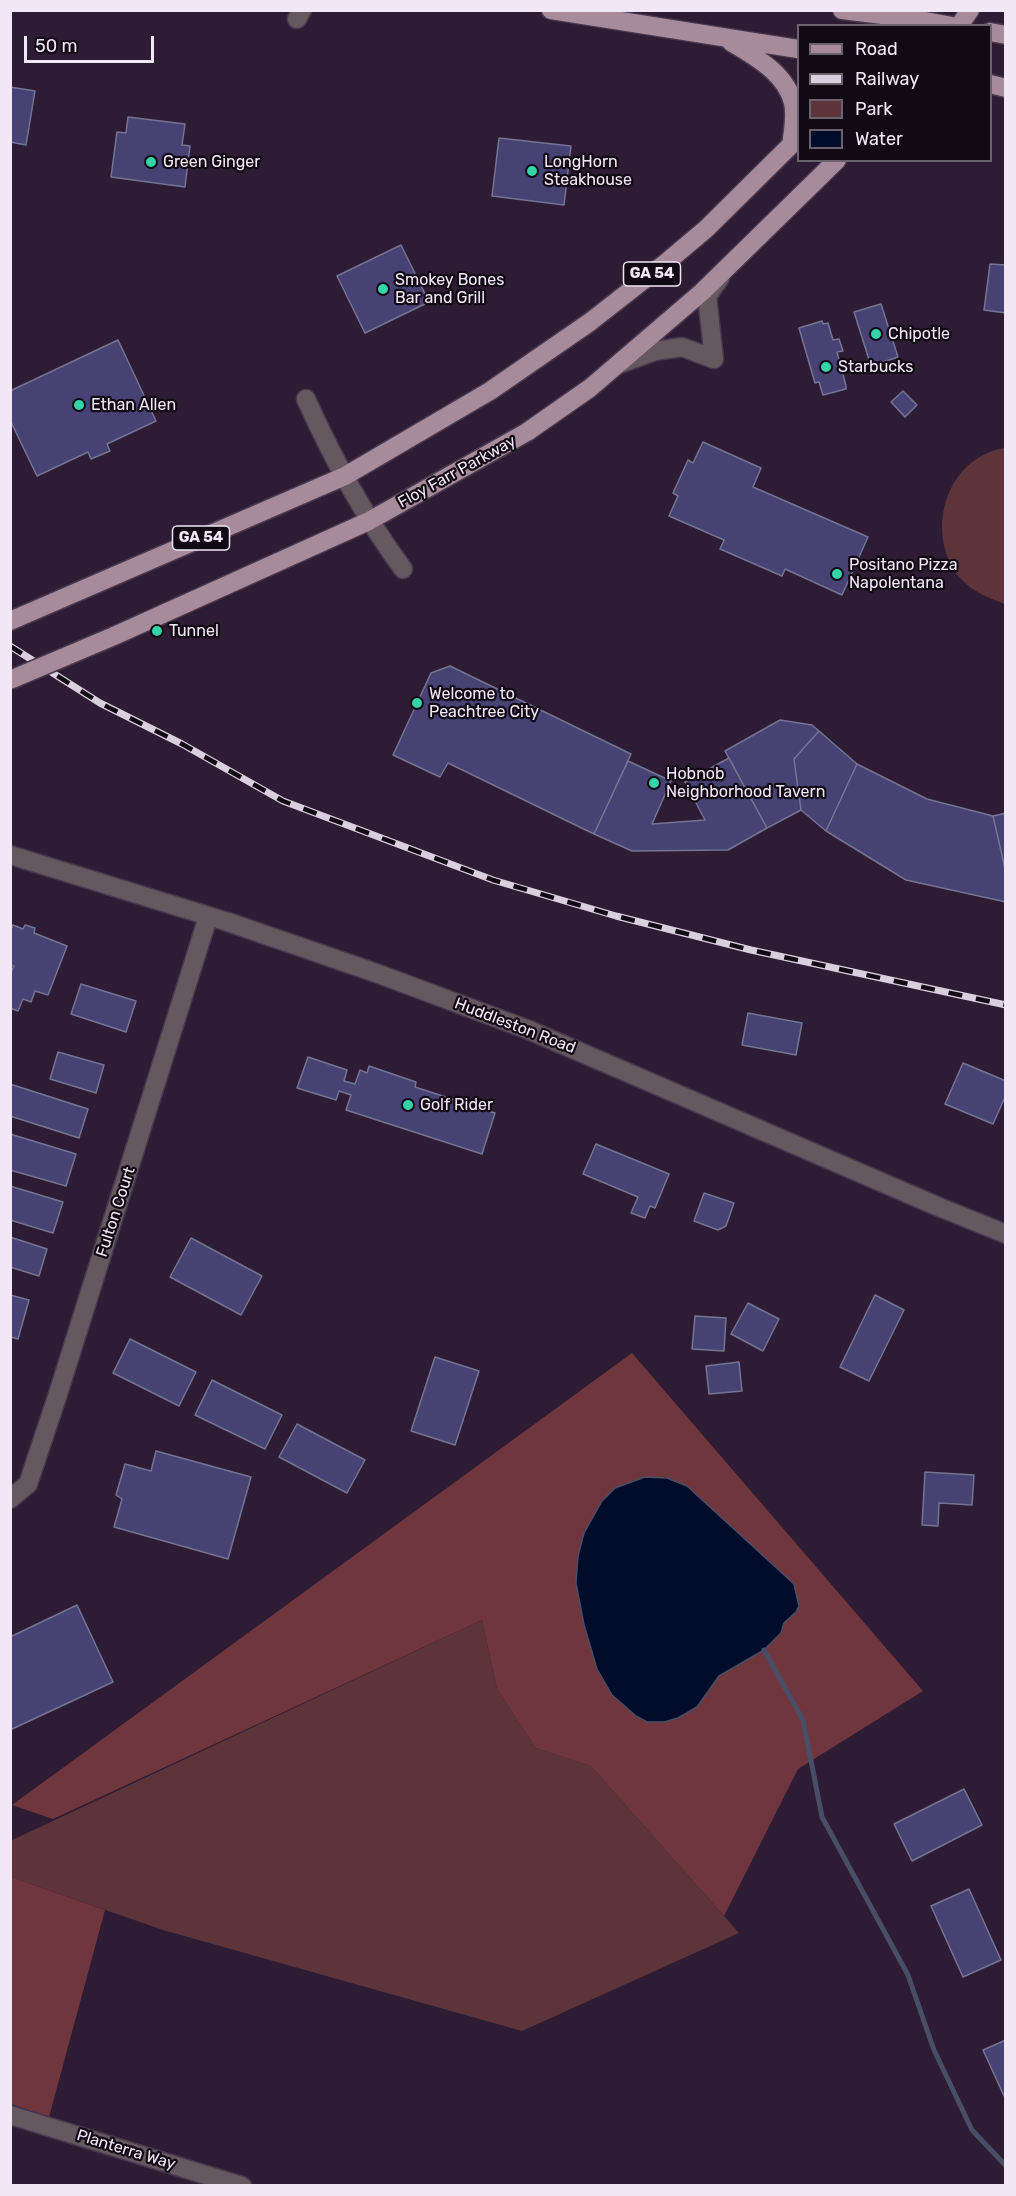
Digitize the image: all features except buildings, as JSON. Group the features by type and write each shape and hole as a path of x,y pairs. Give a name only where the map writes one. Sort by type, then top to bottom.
{"main road":[{"path":"551,10 797,49"},
{"path":"842,10 916,18 943,24"},
{"path":"960,24 970,10"},
{"path":"725,38 765,63 784,84 793,103 795,141"},
{"name":"GA 54","path":"10,621 345,476 490,391 590,322 706,229 795,141"},
{"name":"Floy Farr Parkway","path":"10,680 114,636 369,521 527,432 574,400 619,364 727,268 835,162"}],"street":[{"path":"296,10 297,20 302,10"},
{"path":"619,364 655,351 682,347 714,359 707,296 727,268"},
{"path":"306,399 327,446 369,521 403,569"},
{"name":"Huddleston Road","path":"10,855 376,973 529,1030 939,1208 1005,1234"},
{"name":"Fulton Court","path":"10,1499 28,1484 208,917"},
{"name":"Planterra Way","path":"10,2115 243,2186"}],"green space":[{"path":"1006,448 1005,604 976,591 961,579 950,561 943,541 942,521 946,500 955,482 967,466 984,454"},
{"path":"482,1620 497,1689 536,1748 591,1766 739,1933 522,2031 163,1930 11,1877 10,1841"}],"shaded area":[{"path":"632,1353 923,1691 798,1769 724,1916 591,1766 536,1748 497,1689 482,1620 53,1819 12,1805"},
{"path":"11,1877 105,1910 49,2117 11,2104"}],"water":[{"path":"645,1477 667,1478 687,1486 794,1584 799,1606 784,1623 781,1633 764,1650 719,1676 697,1707 678,1718 664,1722 647,1722 636,1716 612,1695 597,1669 584,1625 576,1583 578,1556 584,1533 602,1501 615,1488"}],"waterway":[{"path":"764,1650 803,1720 822,1817 908,1975 934,2050 972,2130 1006,2166"}],"railway":[{"path":"10,646 100,703 182,744 283,801 493,880 616,916 751,950 1006,1005"}],"place":[{"name":"Green Ginger","path":"151,162"},
{"name":"LongHorn Steakhouse","path":"532,171"},
{"name":"Smokey Bones Bar and Grill","path":"383,289"},
{"name":"Chipotle","path":"876,334"},
{"name":"Starbucks","path":"826,367"},
{"name":"Ethan Allen","path":"79,405"},
{"name":"Positano Pizza Napolentana","path":"837,574"},
{"name":"Tunnel","path":"157,631"},
{"name":"Welcome to Peachtree City","path":"417,703"},
{"name":"Hobnob Neighborhood Tavern","path":"654,783"},
{"name":"Golf Rider","path":"408,1105"}]}
